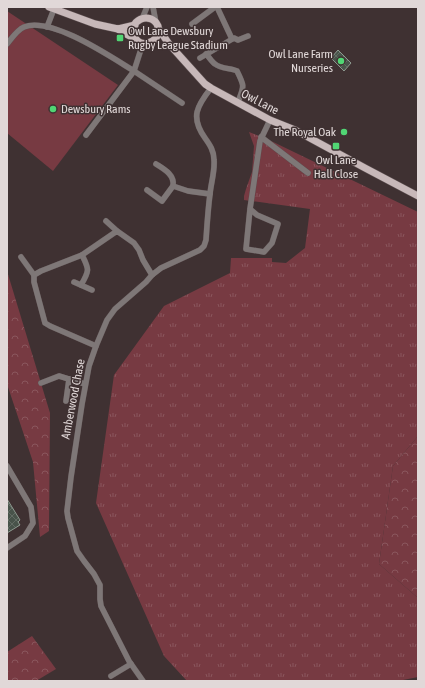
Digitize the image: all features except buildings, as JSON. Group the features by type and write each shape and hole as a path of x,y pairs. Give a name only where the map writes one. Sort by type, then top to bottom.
{"main road":[{"path":"51,8 95,24 118,29 147,18 151,19 157,25 158,33 155,39 150,43 143,43 135,38 123,34 118,29"},
{"path":"134,24 133,34 135,38"},
{"name":"Owl Lane","path":"157,25 169,44 205,84 211,88 270,120 295,130 418,196"},
{"name":"Owl Lane","path":"155,39 169,44"}],"street":[{"path":"142,19 147,7"},
{"path":"153,7 157,25"},
{"path":"192,24 216,7 232,39"},
{"path":"47,27 51,8"},
{"path":"7,44 17,32 24,27 33,25 39,25 65,33 87,43 134,71 182,103"},
{"path":"200,58 234,38 238,40 248,36"},
{"path":"86,135 134,71 143,43"},
{"path":"206,54 215,64 237,71 243,84 238,102"},
{"name":"Amberwood Chase","path":"143,681 131,664 101,606 100,585 98,580 77,551 68,518 70,477 85,384 96,346 108,320 115,309 161,268 200,250 204,246 206,240 210,194 215,162 212,148 201,133 197,117 200,102 211,88"},
{"path":"250,209 257,215 278,224 272,243 264,252 246,249 250,209 260,141 270,120"},
{"path":"261,137 308,173"},
{"path":"147,190 162,201 173,186 174,183 172,177 156,164"},
{"path":"173,186 188,191 210,194"},
{"path":"106,221 134,244 139,250 147,268 152,275"},
{"path":"34,275 82,255 117,231"},
{"path":"81,285 88,268 82,255"},
{"path":"21,257 34,275 34,282 45,322 50,326 96,346"},
{"path":"74,282 92,290"},
{"path":"41,383 59,376 85,384"},
{"path":"66,401 69,379"},
{"path":"7,466 31,507 33,522 25,536 7,548"},
{"path":"111,676 131,664"}],"green space":[{"name":"Dewsbury Rams","path":"7,11 118,85 53,171 7,133"},
{"path":"249,132 267,139 418,212 418,436 393,466 379,564 418,598 418,677 398,681 187,681 164,656 96,503 114,375 164,306 230,273 231,258 272,258 272,262 286,263 305,248 310,209 244,200 252,172 254,146"},
{"path":"7,271 50,413 49,531 40,537 33,462 7,384"},
{"path":"418,436 418,598 379,564 393,466"},
{"path":"32,636 56,669 36,681 7,681 7,652"}],"place":[{"name":"Owl Lane Dewsbury Rugby League Stadium","path":"120,38"},
{"name":"Owl Lane Farm Nurseries","path":"341,61"},
{"name":"Dewsbury Rams","path":"53,109"},
{"name":"The Royal Oak","path":"344,132"},
{"name":"Owl Lane Hall Close","path":"336,146"}]}
